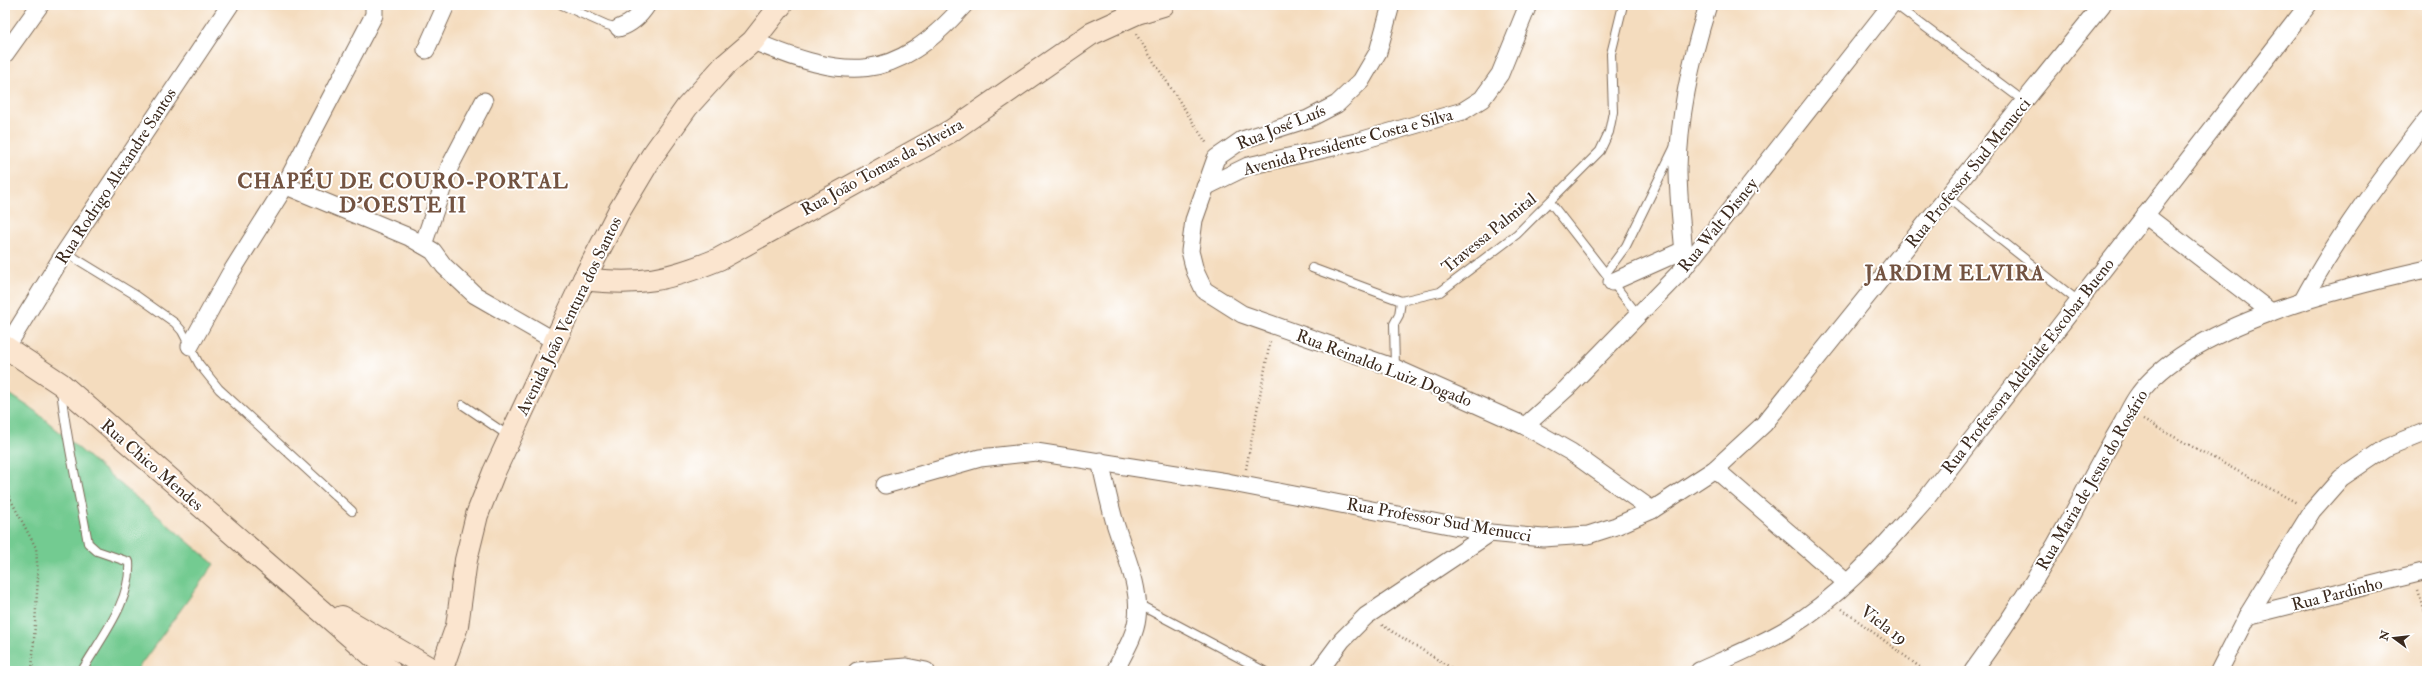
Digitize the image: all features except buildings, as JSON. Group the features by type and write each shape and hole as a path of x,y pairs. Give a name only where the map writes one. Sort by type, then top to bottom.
{"street":[{"path":"5,54 40,5"},
{"name":"Rua Rodrigo Alexandre Santos","path":"5,348 65,252 230,5"},
{"path":"190,346 230,274 284,185 374,15 374,5"},
{"path":"426,50 446,5"},
{"path":"620,28 628,26 642,14 647,5"},
{"name":"Avenida João Ventura dos Santos","path":"433,670 456,626 466,560 477,515 510,436 584,279 618,213 652,156 687,107 725,65 752,41 782,5"},
{"path":"752,41 797,60 840,68 873,68 903,58 929,39 964,5"},
{"name":"Rua João Tomas da Silveira","path":"584,279 614,282 648,281 680,275 719,259 782,222 951,131 1091,34 1126,18 1164,5"},
{"name":"Rua José Luís","path":"1205,187 1216,158 1242,140 1308,119 1337,104 1361,81 1378,52 1391,5"},
{"name":"Avenida Presidente Costa e Silva","path":"1205,187 1248,166 1356,142 1463,112 1482,99 1500,74 1528,5"},
{"path":"1609,277 1685,259 1678,171 1680,136 1690,64 1708,5"},
{"name":"Rua Walt Disney","path":"1524,426 1567,388 1638,315 1891,5"},
{"name":"Rua Professor Sud Menucci","path":"885,485 980,458 1036,452 1243,485 1490,532 1544,538 1588,535 1616,526 1652,510 1715,469 1764,424 2025,103 2102,5"},
{"name":"Rua Professora Adelaide Escobar Bueno","path":"1699,671 1787,629 1829,599 1876,555 1924,500 2308,5"},
{"path":"423,245 450,166 484,101"},
{"path":"2302,302 2317,274 2372,190 2427,119"},
{"path":"284,185 409,237 423,245 433,251 444,266 475,295 555,341"},
{"name":"Rua Reinaldo Luiz Dogado","path":"1205,187 1194,220 1190,250 1195,271 1204,290 1222,303 1242,314 1395,368 1524,426 1571,452 1652,510"},
{"path":"2145,215 2271,312"},
{"name":"Rua Maria de Jesus do Rosário","path":"1973,671 2003,631 2063,532 2139,394 2160,372 2186,352 2271,312 2347,286 2427,269"},
{"name":"Rua Chico Mendes","path":"5,348 61,384 293,589 390,671"},
{"path":"2219,671 2248,616 2312,511 2341,478 2385,448 2427,431"},
{"path":"1100,461 1115,524 1134,582 1138,604 1137,619 1130,641 1115,671"},
{"path":"1715,469 1847,583"},
{"path":"1319,671 1342,640 1366,616 1490,532"},
{"name":"Rua Pardinho","path":"2248,616 2420,573"},
{"name":"Rua Chico Mendes","path":"293,589 433,670"},
{"path":"857,671 906,667 926,671"}],"lane":[{"path":"562,5 607,25 620,28"},
{"path":"1550,202 1600,151 1609,132 1613,112 1611,54 1623,5"},
{"path":"1896,5 2025,103"},
{"path":"1609,277 1626,246 1680,136"},
{"path":"1948,198 2078,301"},
{"name":"Travessa Palmital","path":"1401,301 1440,292 1517,234 1550,202 1638,315"},
{"path":"65,252 137,296 175,323 190,346 199,364 219,389 352,511"},
{"path":"1312,268 1401,301 1399,315 1394,324 1395,368"},
{"path":"61,384 65,431 78,488 88,543 97,551 129,562 130,574 126,591 118,608 82,671"},
{"path":"463,405 510,436"},
{"path":"1138,604 1264,671"}],"path":[{"path":"1126,18 1216,158"},
{"path":"1243,485 1273,325"},
{"path":"2129,412 2312,511"},
{"path":"5,489 36,548 38,577 32,671"},
{"path":"2420,573 2427,619"},
{"name":"Viela 19","path":"1829,599 1925,671"},
{"path":"1366,616 1456,671"}],"green space":[{"path":"5,391 35,411 214,564 136,671 5,671"}],"district":[{"name":"CHAPÉU DE COURO-PORTAL D'OESTE II","path":"403,193"},
{"name":"JARDIM ELVIRA","path":"1955,273"}]}
